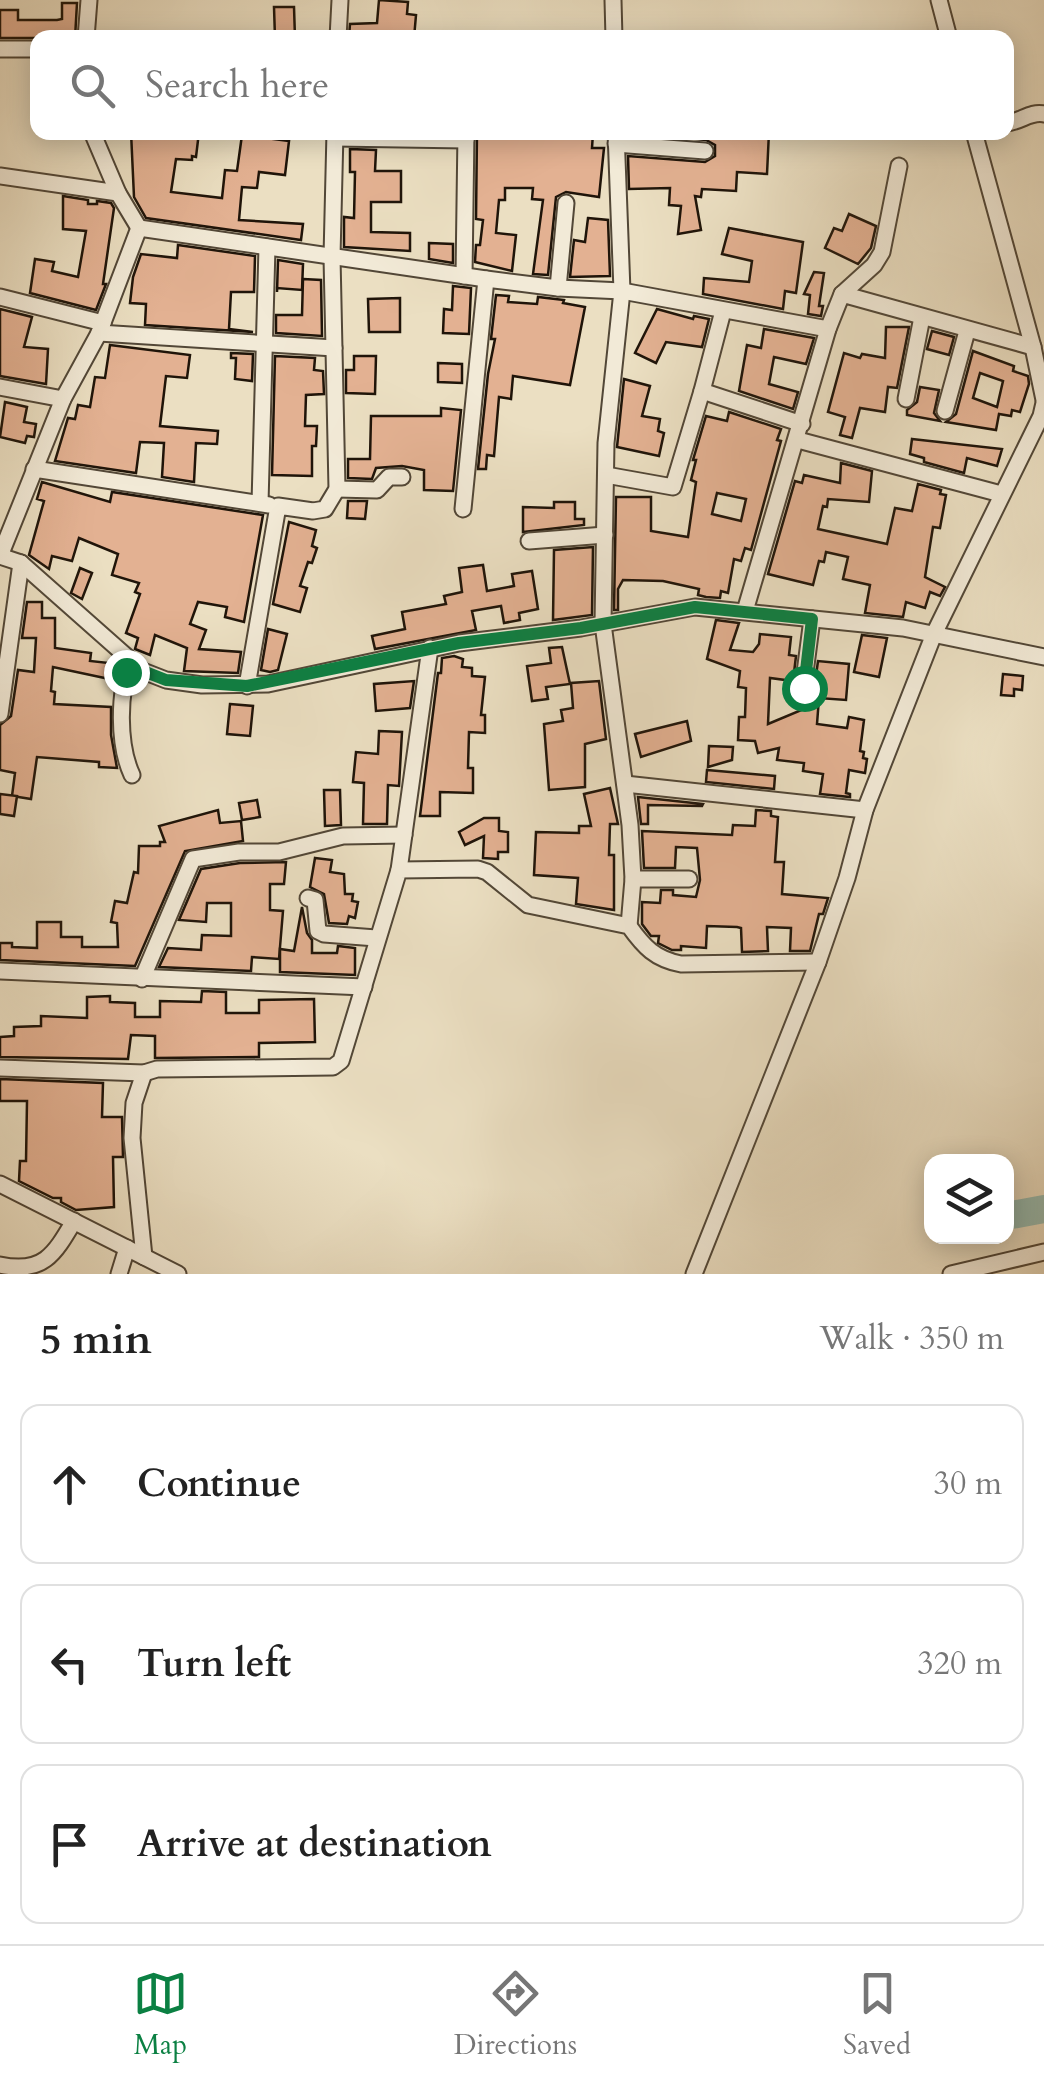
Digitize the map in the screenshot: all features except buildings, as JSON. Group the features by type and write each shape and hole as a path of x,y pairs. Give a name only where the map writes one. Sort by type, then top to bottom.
{"street":[{"path":"87,30 89,0"},
{"path":"338,30 340,0"},
{"path":"613,0 614,30"},
{"path":"939,0 947,30"},
{"path":"0,49 30,50"},
{"path":"95,140 118,193 139,228"},
{"path":"34,469 260,504 325,509 337,489 332,256 335,140"},
{"path":"464,276 466,140"},
{"path":"616,140 622,292 606,475 603,624 626,784 633,879 629,926"},
{"path":"630,140 706,151"},
{"path":"694,1274 818,962 865,810 934,634 1041,416 1044,402 1033,348 976,140"},
{"path":"745,611 828,329 842,294 874,265 882,252 899,166"},
{"path":"0,176 118,193"},
{"path":"558,288 566,203"},
{"path":"139,228 486,279 622,292 828,329"},
{"path":"139,228 101,328 64,399 0,556 21,563 143,671 166,680 247,686 430,648 695,607 903,628 1044,657"},
{"path":"260,504 266,247"},
{"path":"463,510 486,279"},
{"path":"842,294 1033,348"},
{"path":"0,296 101,328 334,348"},
{"path":"606,475 672,488 723,311"},
{"path":"906,399 922,317"},
{"path":"945,411 967,331"},
{"path":"0,387 64,399"},
{"path":"702,391 800,432 1001,494"},
{"path":"337,489 377,490 389,477 402,476"},
{"path":"247,686 278,506"},
{"path":"529,540 604,535"},
{"path":"0,711 21,563"},
{"path":"804,688 812,619"},
{"path":"0,1068 144,1073 157,1069 333,1067 342,1060 399,870 430,648"},
{"path":"130,662 121,734 124,758 132,774"},
{"path":"626,784 865,810"},
{"path":"142,978 193,858 280,852 343,836 404,836"},
{"path":"399,870 487,872 528,905 629,926 648,951 663,961 818,962"},
{"path":"633,879 689,879"},
{"path":"308,898 316,900 318,931 376,938"},
{"path":"0,971 364,986"},
{"path":"144,1073 134,1103 132,1138 144,1257"},
{"path":"0,1184 178,1274"},
{"path":"0,1265 26,1269 40,1266 74,1221"},
{"path":"118,1274 127,1248"},
{"path":"951,1274 1044,1252"}],"waterway":[{"path":"1014,1215 1044,1209"}],"route":[{"path":"126,672 130,662 166,680 226,687 268,684 459,643 581,628 695,607 812,619 804,688"}]}
